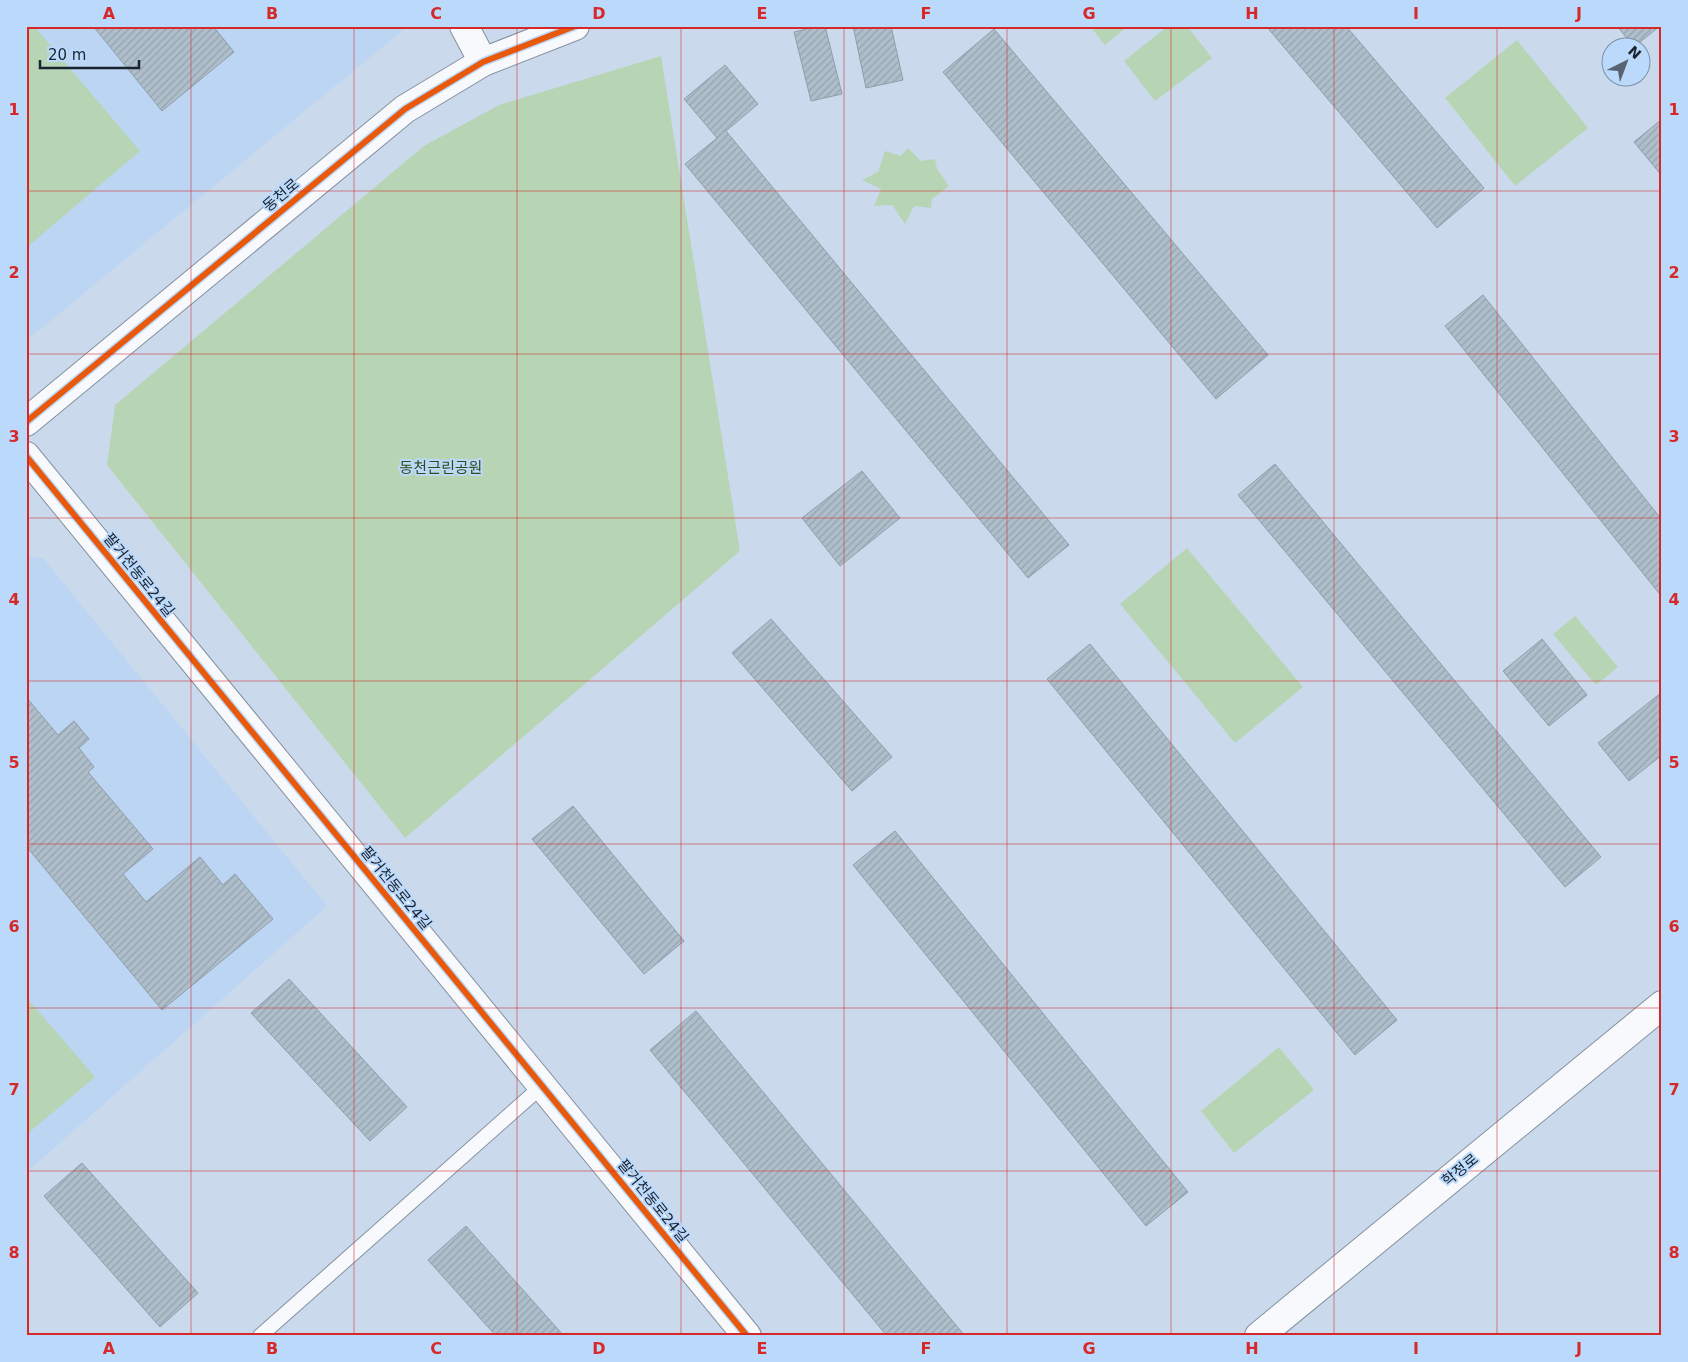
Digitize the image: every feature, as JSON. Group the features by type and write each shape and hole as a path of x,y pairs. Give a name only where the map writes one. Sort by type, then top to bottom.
{"street":[{"path":"464,26 482,62"},
{"name":"동천로","path":"26,422 405,109 482,62 575,26"},
{"name":"팔거천동로24길","path":"26,456 746,1336"},
{"name":"학정로","path":"1259,1336 1662,1005"}],"lane":[{"path":"260,1336 542,1086"}],"shaded area":[{"path":"26,26 408,26 26,341"},
{"path":"26,557 43,558 327,906 26,1173"}],"green space":[{"path":"26,26 34,26 140,151 26,248"},
{"path":"1090,26 1128,26 1105,45"},
{"path":"1168,26 1187,26 1212,58 1155,101 1124,61"},
{"path":"1517,40 1588,128 1515,186 1445,98"},
{"name":"동천근린공원","path":"661,56 740,551 405,838 107,465 115,405 424,146 499,105"},
{"path":"908,148 921,161 935,159 937,169 949,186 932,199 931,208 914,206 905,224 892,205 874,206 881,189 862,180 878,172 885,151 901,156"},
{"path":"1187,548 1303,687 1235,743 1120,604"},
{"path":"1575,616 1618,667 1596,685 1553,634"},
{"path":"26,997 95,1077 26,1135"},
{"path":"1279,1047 1314,1090 1234,1153 1201,1111"}],"building":[{"path":"93,26 213,26 234,52 162,111"},
{"path":"825,26 842,94 811,101 794,32"},
{"path":"853,26 891,26 903,80 866,88"},
{"path":"1266,26 1346,26 1484,188 1437,228"},
{"path":"1617,26 1660,26 1645,38 1627,38"},
{"path":"994,29 1268,355 1216,399 943,72"},
{"path":"725,65 758,104 726,131 1069,545 1028,578 685,164 717,138 684,99"},
{"path":"1662,119 1662,176 1634,142"},
{"path":"1483,295 1662,520 1662,597 1445,326"},
{"path":"1275,464 1601,857 1565,887 1238,495"},
{"path":"862,471 900,518 840,566 802,518"},
{"path":"771,619 892,757 852,791 732,653"},
{"path":"1542,639 1587,695 1549,726 1503,671"},
{"path":"1090,644 1397,1020 1355,1055 1047,679"},
{"path":"1662,692 1662,755 1629,781 1598,743"},
{"path":"26,697 58,735 74,721 89,739 79,748 94,767 88,772 153,849 123,874 146,902 200,857 223,885 235,874 273,919 162,1010 26,846"},
{"path":"573,806 684,941 644,974 532,839"},
{"path":"895,831 1188,1192 1146,1226 853,865"},
{"path":"289,979 407,1107 370,1141 251,1013"},
{"path":"696,1011 965,1336 887,1336 650,1050"},
{"path":"82,1163 198,1293 160,1327 44,1196"},
{"path":"466,1226 564,1336 496,1336 428,1260"}],"cycle path":[{"path":"26,422 405,109 483,62 575,26"},
{"path":"26,456 747,1336"}]}
